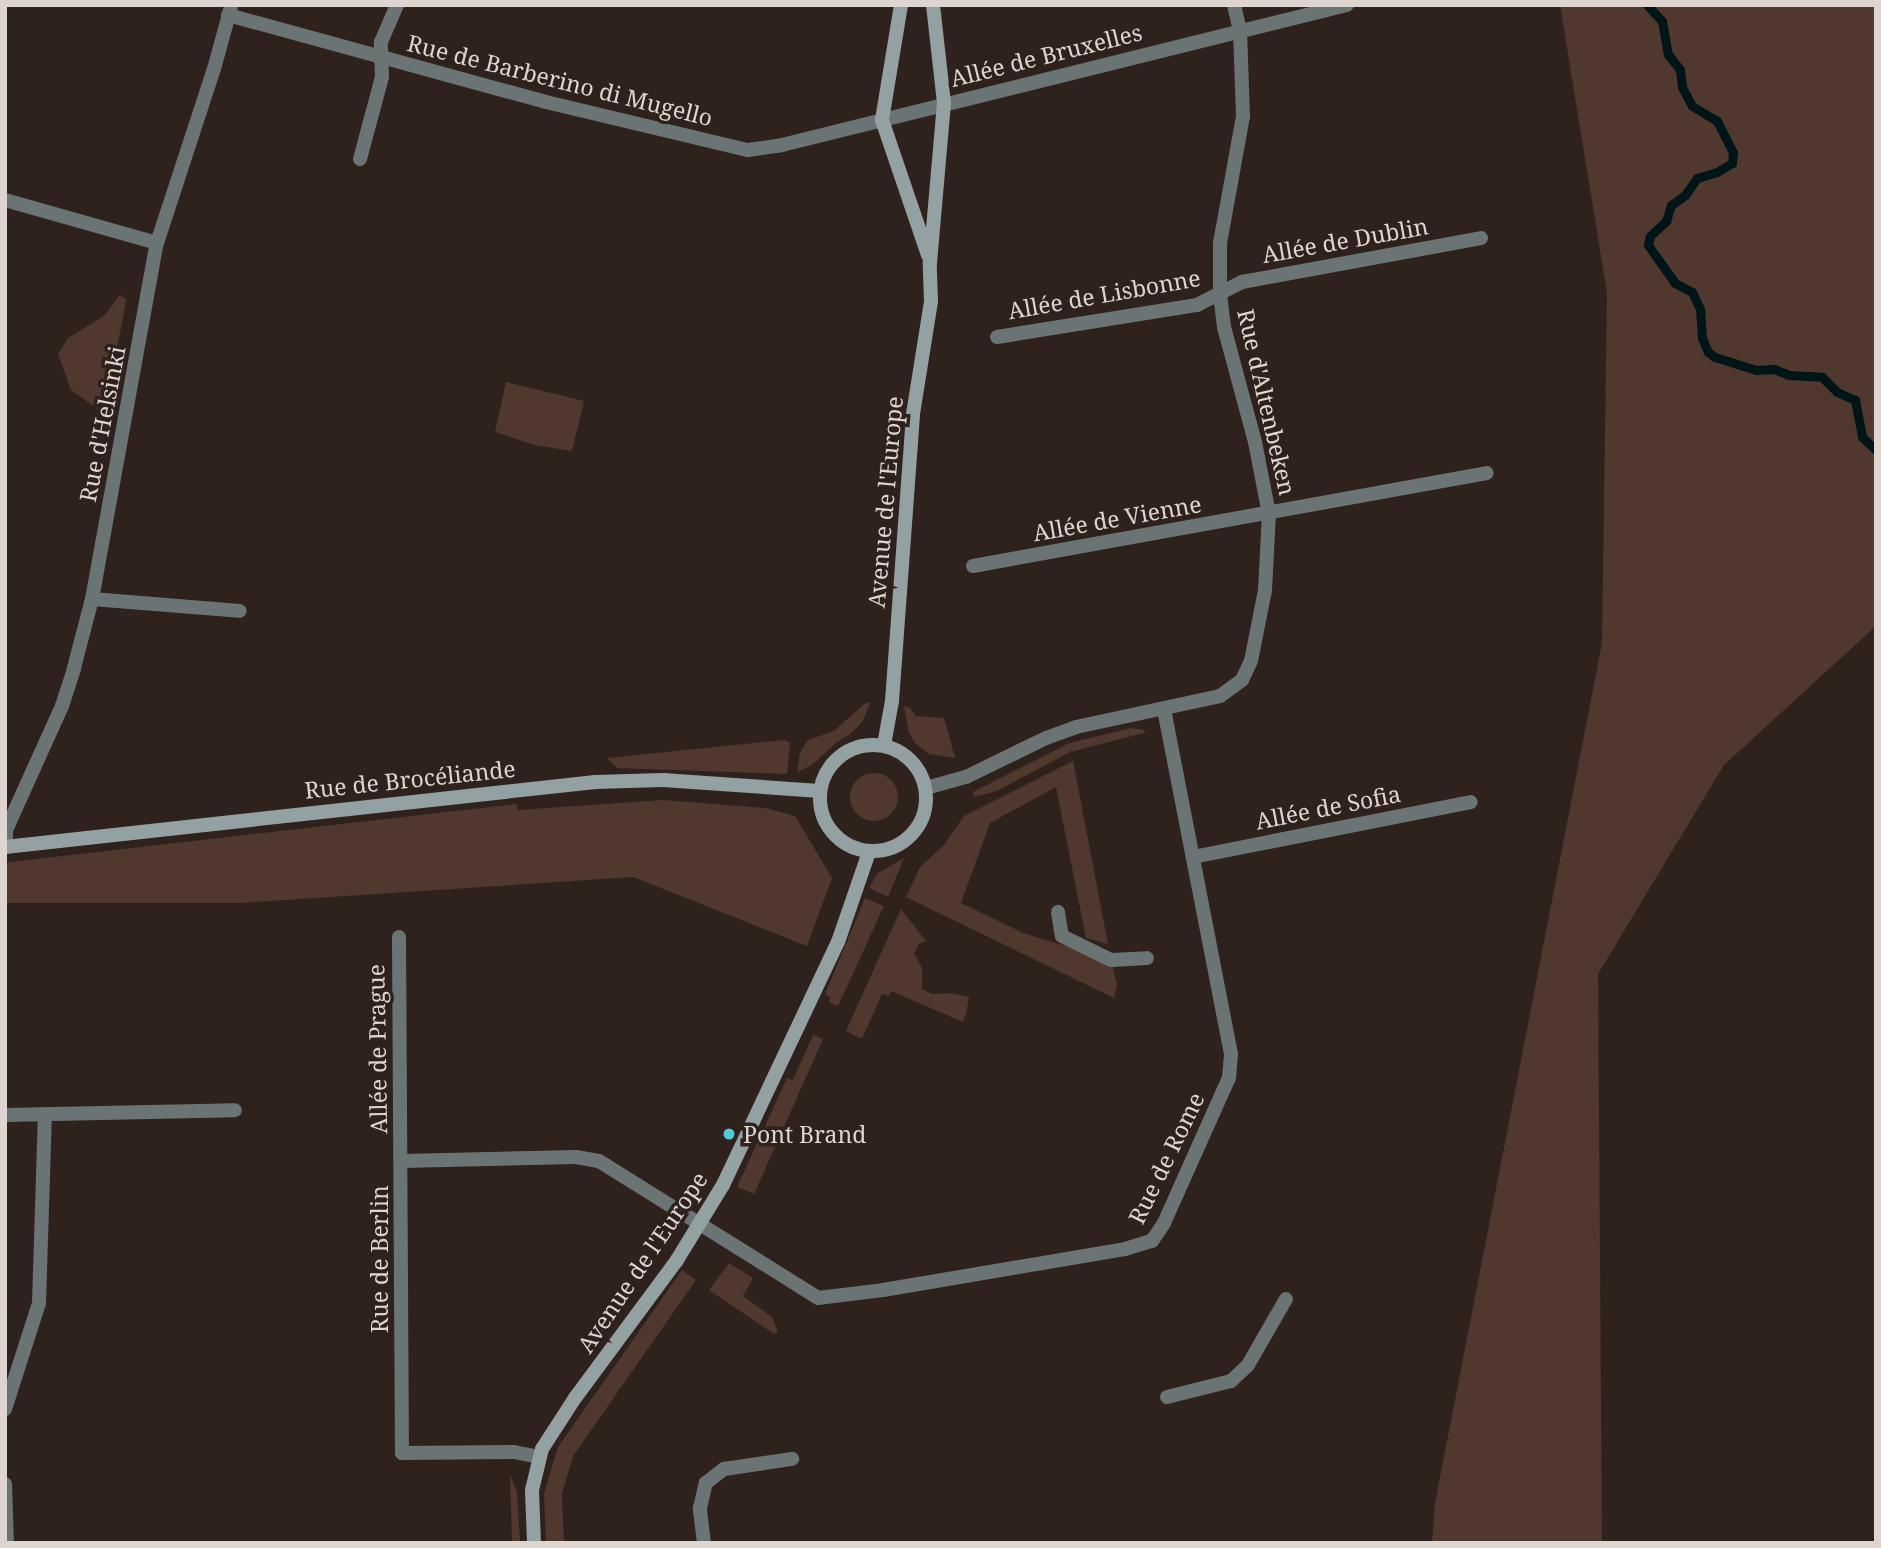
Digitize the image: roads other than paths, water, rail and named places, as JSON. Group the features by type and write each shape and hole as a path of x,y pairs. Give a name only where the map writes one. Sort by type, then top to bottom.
{"street":[{"path":"360,159 382,77 380,42 397,5"},
{"name":"Avenue de l'Europe","path":"901,5 882,120 930,263"},
{"name":"Avenue de l'Europe","path":"884,745 892,701 913,414 931,301 930,263 944,103 933,5"},
{"name":"Rue d'Altenbeken","path":"926,788 966,776 1061,732 1220,696 1235,687 1247,671 1256,643 1265,590 1269,514 1255,442 1224,327 1220,295 1220,243 1243,116 1240,31 1234,5"},
{"name":"Allée de Bruxelles","path":"944,103 1347,5"},
{"name":"Rue de Barberino di Mugello","path":"230,10 381,58 546,102 748,150 782,145 882,120"},
{"name":"Rue d'Helsinki","path":"5,847 9,823 67,692 92,599 157,243 214,69 230,10"},
{"path":"882,120 944,103"},
{"path":"5,201 157,243"},
{"name":"Allée de Dublin","path":"1220,295 1242,282 1481,238"},
{"name":"Allée de Lisbonne","path":"997,337 1197,305 1220,295"},
{"name":"Allée de Vienne","path":"973,566 1487,473"},
{"path":"92,599 240,611"},
{"name":"Rue de Rome","path":"701,1223 783,1279 818,1298 883,1290 1098,1254 1152,1241 1164,1223 1229,1078 1231,1054 1164,709"},
{"path":"884,745 903,753 918,768 926,788 927,802 917,830 907,840 889,850 869,852 852,848 837,838 826,825 820,808 820,791 827,770 842,754 862,746 884,745"},
{"name":"Rue de Brocéliande","path":"5,847 595,782 663,780 820,791"},
{"name":"Allée de Sofia","path":"1193,857 1471,802"},
{"name":"Avenue de l'Europe","path":"534,1543 532,1490 538,1457 575,1398 701,1223 723,1185 838,942 869,852"},
{"path":"1058,912 1062,936 1111,960 1147,958"},
{"name":"Allée de Prague","path":"399,936 399,1109 402,1161"},
{"path":"5,1115 235,1110"},
{"path":"5,1409 39,1303 45,1115"},
{"name":"Rue de Berlin","path":"538,1457 514,1452 402,1453 402,1161 576,1157 599,1161 701,1223"},
{"path":"1167,1397 1231,1381 1248,1365 1286,1299"},
{"path":"704,1543 700,1508 706,1483 724,1469 792,1459"},
{"path":"5,1484 7,1543"}],"waterway":[{"path":"1647,5 1662,21 1668,54 1680,70 1682,87 1692,106 1717,121 1733,152 1732,163 1717,172 1697,178 1685,195 1671,205 1666,221 1650,236 1648,245 1675,283 1692,292 1700,309 1702,338 1708,352 1715,357 1756,370 1774,369 1789,375 1822,377 1837,392 1855,400 1862,437 1876,450"}],"place":[{"name":"Pont Brand","path":"729,1134"}]}
